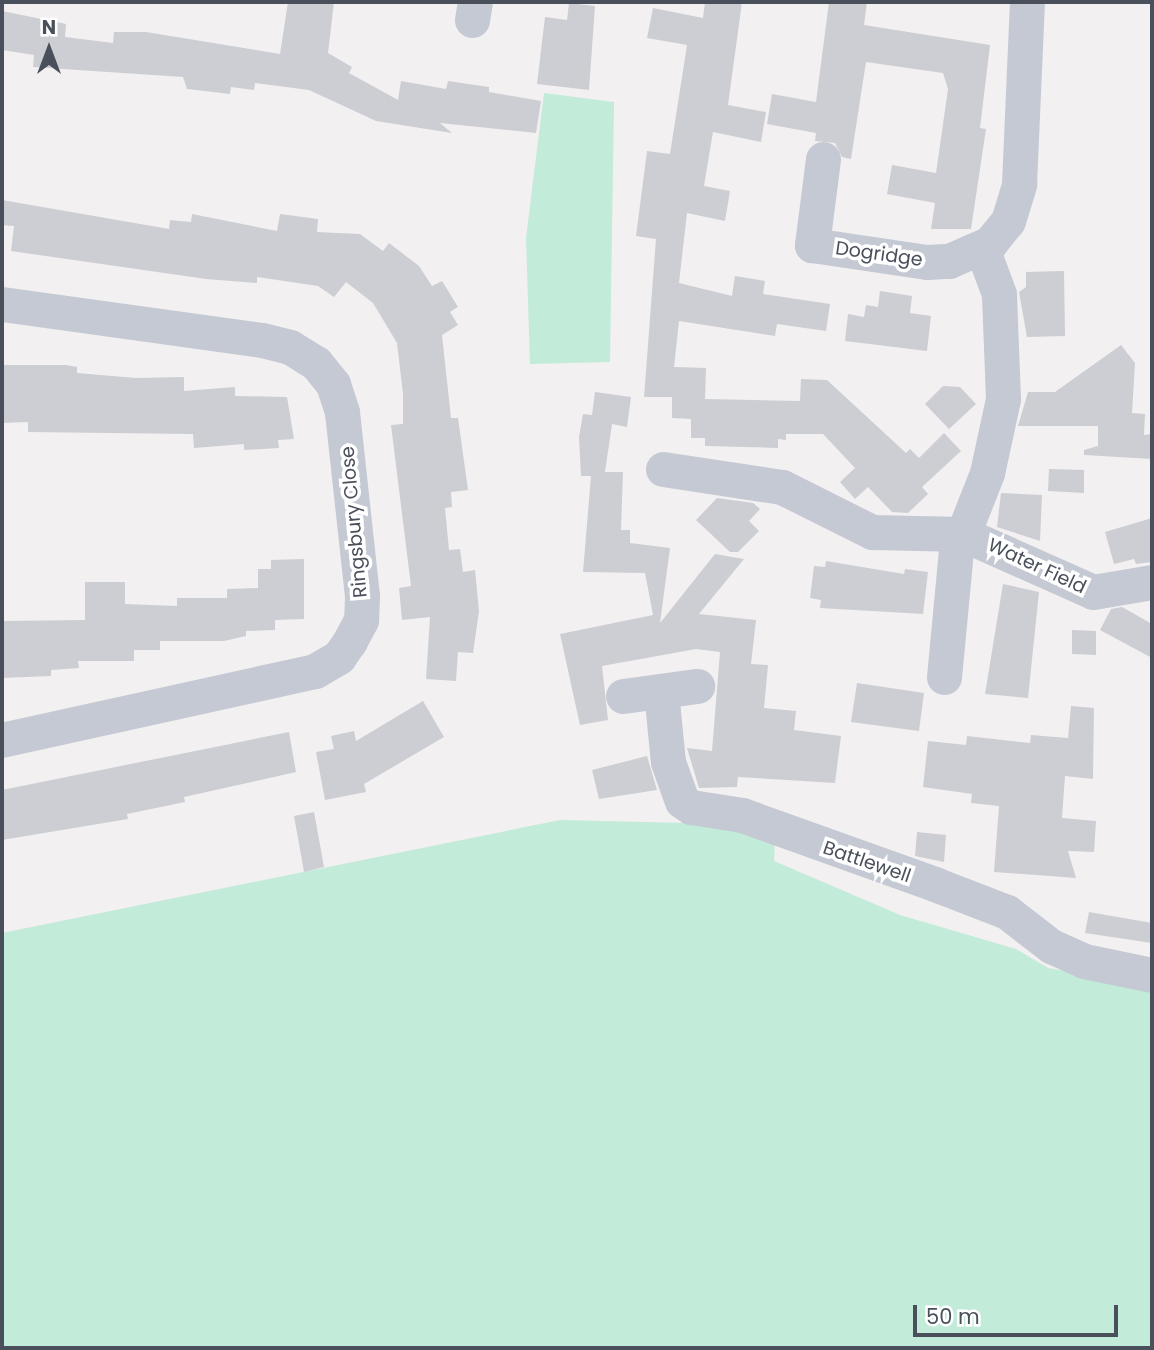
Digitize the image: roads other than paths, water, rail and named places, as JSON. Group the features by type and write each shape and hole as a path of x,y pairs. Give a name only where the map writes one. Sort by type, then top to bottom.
{"street":[{"name":"Dogridge","path":"823,159 812,245 927,262 949,261 982,248 1008,221 1018,191 1027,2"},
{"path":"944,677 956,549 987,473 1003,399 999,294 982,248"},
{"name":"Ringsbury Close","path":"2,304 262,340 290,346 316,363 333,384 342,412 362,609 339,657 315,671 2,740"},
{"path":"681,479 782,487 858,528 963,534"},
{"name":"Water Field","path":"963,534 1093,592 1152,582"},
{"path":"623,695 697,685"},
{"name":"Battlewell","path":"661,691 668,762 682,801 691,807 742,815 937,885 1007,912 1051,946 1084,961 1152,975"}]}
